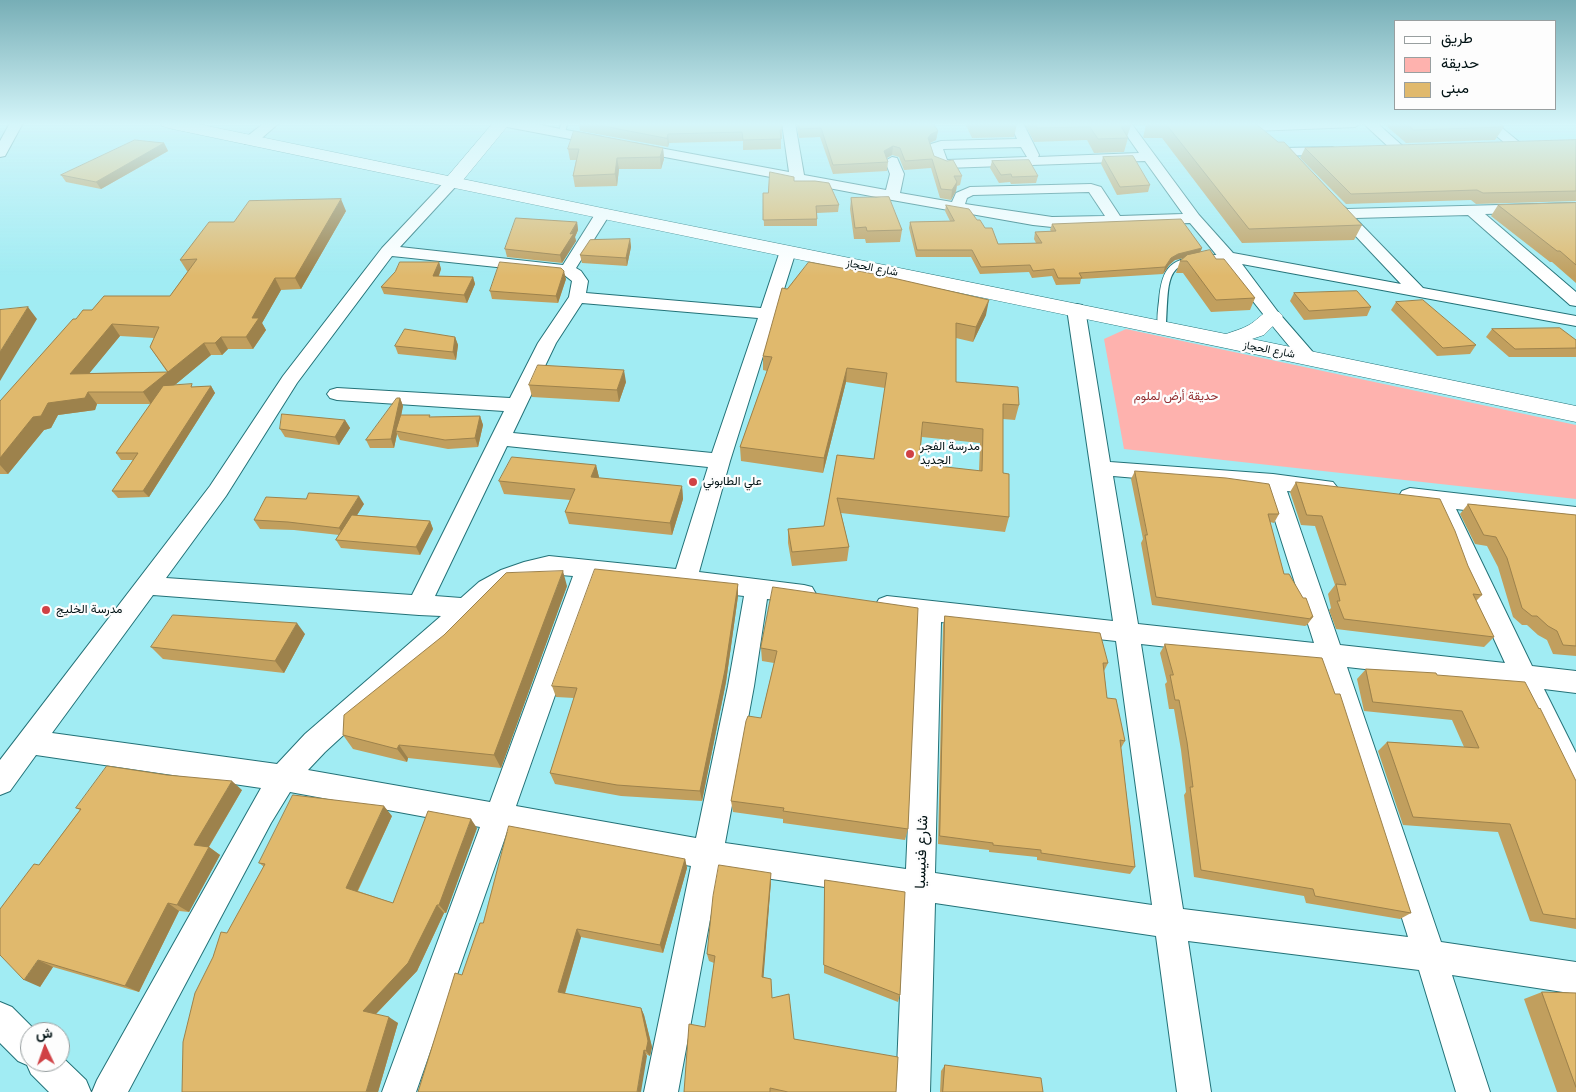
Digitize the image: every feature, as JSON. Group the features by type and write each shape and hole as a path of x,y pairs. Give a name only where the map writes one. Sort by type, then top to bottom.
{"main road":[{"name":"شارع الحجاز","path":"417,174 602,214 1076,309 1225,342 1576,414"},
{"path":"453,181 459,174"},
{"path":"1225,342 1256,330 1272,316"}],"street":[{"path":"778,174 957,208 1043,221 1194,218"},
{"path":"796,174 797,178"},
{"path":"892,196 897,174"},
{"path":"1162,174 1272,316 1309,358"},
{"path":"0,782 149,586 218,491 290,380 388,251 453,181"},
{"path":"957,208 961,196 970,191 1091,188 1096,190 1115,220"},
{"path":"1330,200 1417,291"},
{"path":"1343,214 1576,207"},
{"path":"1471,210 1576,300"},
{"path":"567,270 602,214"},
{"path":"388,251 567,270 575,274 580,281 576,297 547,343 515,405 419,604"},
{"path":"686,579 720,461 788,252"},
{"path":"1228,257 1576,321"},
{"path":"576,297 767,314"},
{"path":"1076,309 1127,631 1194,1092"},
{"path":"337,394 515,405"},
{"path":"500,438 720,461"},
{"path":"1100,468 1273,481 1342,489"},
{"path":"1273,481 1473,1092"},
{"path":"1392,494 1576,516"},
{"path":"1441,500 1576,781"},
{"path":"109,1092 261,813 283,778 315,743 487,589 507,576 526,568 549,564 824,597"},
{"path":"399,1092 588,568"},
{"path":"149,586 465,608"},
{"path":"661,1092 741,686 757,588"},
{"path":"862,602 930,612 1127,631 1576,682"},
{"name":"شارع فنيسيا","path":"913,1092 930,612"},
{"path":"30,742 283,778 708,855 1170,923 1430,956 1576,978"},
{"path":"0,1019 20,1039"},
{"path":"53,1072 74,1092"}],"lane":[{"path":"1162,327 1164,284 1170,267 1183,260 1199,257 1228,257"}],"green space":[{"name":"حديقة أرض لملوم","path":"1126,329 1576,425 1576,499 1124,449 1104,339"}],"building":[{"path":"63,174 110,174 96,182 61,175"},
{"path":"573,174 615,174 615,174 573,176"},
{"path":"770,174 779,174 794,177 794,181 829,183 839,205 816,206 817,219 763,220 763,193 768,193"},
{"path":"936,174 961,174 962,176 954,176 957,182 952,190 941,189"},
{"path":"1000,174 1037,174 1038,176 1012,177 1011,174"},
{"path":"1113,174 1144,174 1150,185 1120,187"},
{"path":"1205,174 1314,174 1362,225 1249,229"},
{"path":"1331,174 1576,174 1576,191 1483,193 1477,190 1351,194"},
{"path":"889,197 902,230 867,231 866,227 855,228 851,198"},
{"path":"341,199 295,278 275,278 252,318 259,318 246,337 221,337 215,343 204,343 168,372 143,392 88,392 85,398 48,403 41,416 33,417 0,458 0,401 83,310 92,310 104,296 170,296 197,259 180,260 209,222 234,222 249,201","holes":["112,324 159,327 150,347 168,372 70,374"]},
{"path":"1576,203 1576,265 1498,205"},
{"path":"946,205 969,209 985,228 992,228 998,244 1042,243 1035,232 1056,231 1052,224 1181,219 1202,248 1178,254 1171,258 1165,267 1079,273 1082,278 1058,278 1054,269 1033,271 1030,265 981,267 972,250 917,250 910,222 954,221"},
{"path":"516,218 577,222 570,234 574,233 560,255 505,249"},
{"path":"630,239 626,258 580,255 590,240"},
{"path":"1210,250 1216,259 1224,259 1255,298 1216,300 1187,261 1180,261 1187,255"},
{"path":"400,262 439,262 433,276 473,277 464,295 381,287 395,272"},
{"path":"500,262 561,268 564,271 556,296 490,291"},
{"path":"809,262 880,275 989,300 976,327 956,323 956,382 1018,387 1019,405 1003,404 1003,473 1009,474 1009,517 837,498 849,547 792,552 788,529 824,526 837,455 874,459 887,373 847,368 824,458 740,447 772,357 763,356 782,288 787,289","holes":["923,422 983,429 982,471 919,464"]},
{"path":"1357,291 1371,307 1309,311 1294,293"},
{"path":"1423,300 1476,345 1443,348 1396,302"},
{"path":"28,307 0,352 0,310"},
{"path":"1560,328 1576,340 1576,348 1515,349 1492,329"},
{"path":"405,329 455,337 453,352 395,346"},
{"path":"538,365 624,370 617,390 529,385"},
{"path":"192,384 191,387 211,386 143,491 112,491 138,453 116,453 163,386"},
{"path":"397,398 400,398 391,439 366,440"},
{"path":"282,414 345,420 335,437 280,429"},
{"path":"401,415 430,415 429,417 480,416 475,438 445,440 396,431"},
{"path":"512,457 596,465 591,477 682,486 670,523 565,512 575,489 499,481"},
{"path":"1135,471 1226,478 1269,484 1279,514 1268,514 1284,574 1289,574 1303,598 1306,598 1313,617 1311,619 1156,597"},
{"path":"1296,482 1440,499 1482,595 1473,594 1494,637 1344,619 1337,601 1340,601 1336,584 1346,585 1322,516 1307,515"},
{"path":"309,493 359,496 339,528 254,520 266,497 306,499"},
{"path":"1468,504 1576,515 1576,646 1563,645 1557,631 1537,616 1532,616 1522,608 1507,558 1496,537 1484,535"},
{"path":"352,515 430,521 416,547 336,540"},
{"path":"595,569 738,584 725,670 700,791 617,785 550,773 577,688 552,686"},
{"path":"563,571 494,755 399,745 397,749 343,735 344,715 444,635 506,573"},
{"path":"773,587 918,608 908,829 783,811 784,808 731,801 746,721 748,716 761,718 777,651 761,648"},
{"path":"173,615 297,623 275,661 151,647"},
{"path":"945,616 1100,633 1108,663 1103,663 1107,698 1116,699 1125,741 1120,740 1135,867 1041,853 1041,850 993,845 993,843 940,836"},
{"path":"1165,644 1322,658 1335,694 1340,694 1411,913 1315,896 1313,889 1201,870 1190,787 1193,787 1187,742 1179,700 1175,700 1170,675 1173,675"},
{"path":"1366,669 1436,673 1437,675 1525,682 1576,781 1576,919 1543,914 1510,824 1413,817 1387,742 1479,748 1462,711 1373,702"},
{"path":"107,766 167,775 232,781 194,845 209,847 177,905 168,903 125,986 38,960 24,980 0,955 0,909 34,864 39,865 81,809 76,808"},
{"path":"293,795 384,806 346,888 393,903 428,811 471,819 439,905 437,905 408,963 363,1011 389,1017 366,1092 182,1092 183,1042 195,993 213,957 221,932 227,933 265,864 259,863"},
{"path":"509,826 685,859 660,945 577,929 558,992 641,1008 648,1041 646,1051 644,1050 637,1092 418,1092 455,973 462,975 480,923 483,923"},
{"path":"719,865 771,873 762,977 771,979 772,998 789,994 794,1039 898,1057 896,1092 788,1092 770,1088 770,1092 684,1092 689,1024 705,1027 715,956 707,954 713,896"},
{"path":"825,880 905,892 900,995 824,965"},
{"path":"1542,992 1576,993 1576,1087"},
{"path":"945,1065 1041,1078 1043,1092 943,1092"}],"place":[{"name":"مدرسة الفجر الجديد","path":"910,454"},
{"name":"علي الطابوني","path":"693,482"},
{"name":"مدرسة الخليج","path":"46,610"}]}
